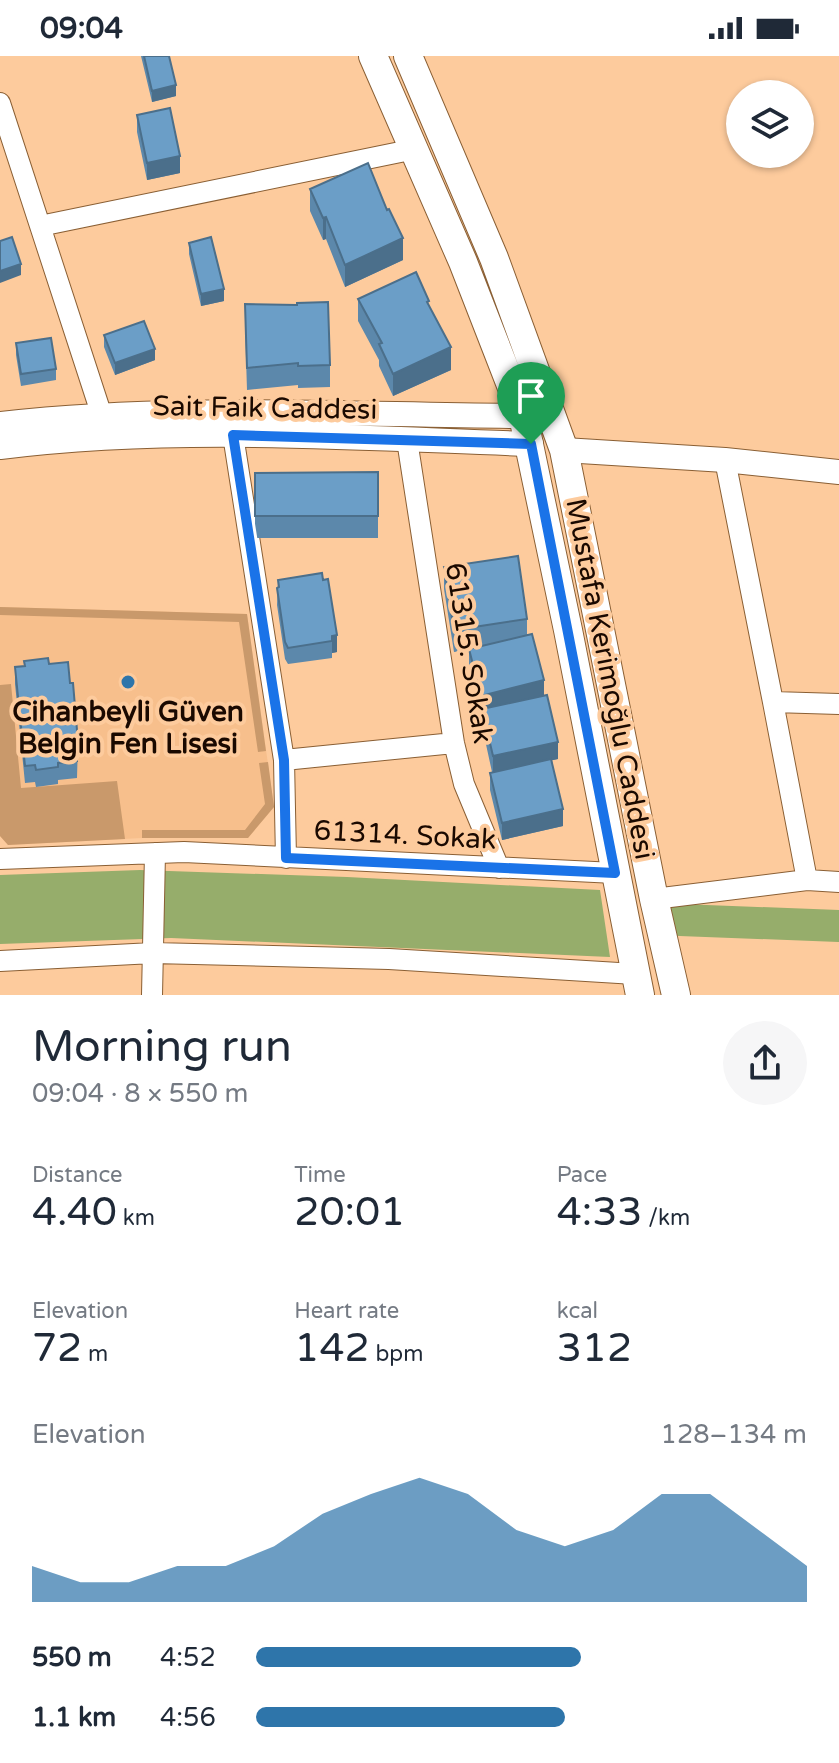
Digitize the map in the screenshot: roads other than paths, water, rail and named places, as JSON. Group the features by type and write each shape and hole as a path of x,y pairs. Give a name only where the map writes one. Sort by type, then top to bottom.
{"main road":[{"name":"Mustafa Kerimoğlu Caddesi","path":"373,56 463,262 531,444 637,985"},
{"name":"Mustafa Kerimoğlu Caddesi","path":"408,56 494,258 564,450 676,995"}],"street":[{"path":"0,103 102,416"},
{"path":"40,226 415,149"},
{"name":"Sait Faik Caddesi","path":"0,424 232,411 523,416"},
{"path":"233,435 284,760 286,858"},
{"name":"Sait Faik Caddesi","path":"0,447 97,438 233,435 531,444"},
{"name":"61315. Sokak","path":"407,440 454,743 464,784 499,868"},
{"path":"564,450 725,460 839,472"},
{"path":"725,460 807,880"},
{"path":"773,702 839,704"},
{"path":"284,760 454,743"},
{"path":"152,995 155,854"},
{"name":"61314. Sokak","path":"0,859 155,854 615,873"},
{"path":"654,899 807,880 839,882"},
{"path":"0,961 153,953 389,959 637,985"}],"waterway":[{"path":"680,920 839,926"}],"place":[{"name":"Cihanbeyli Güven Belgin Fen Lisesi","path":"128,682"}]}
